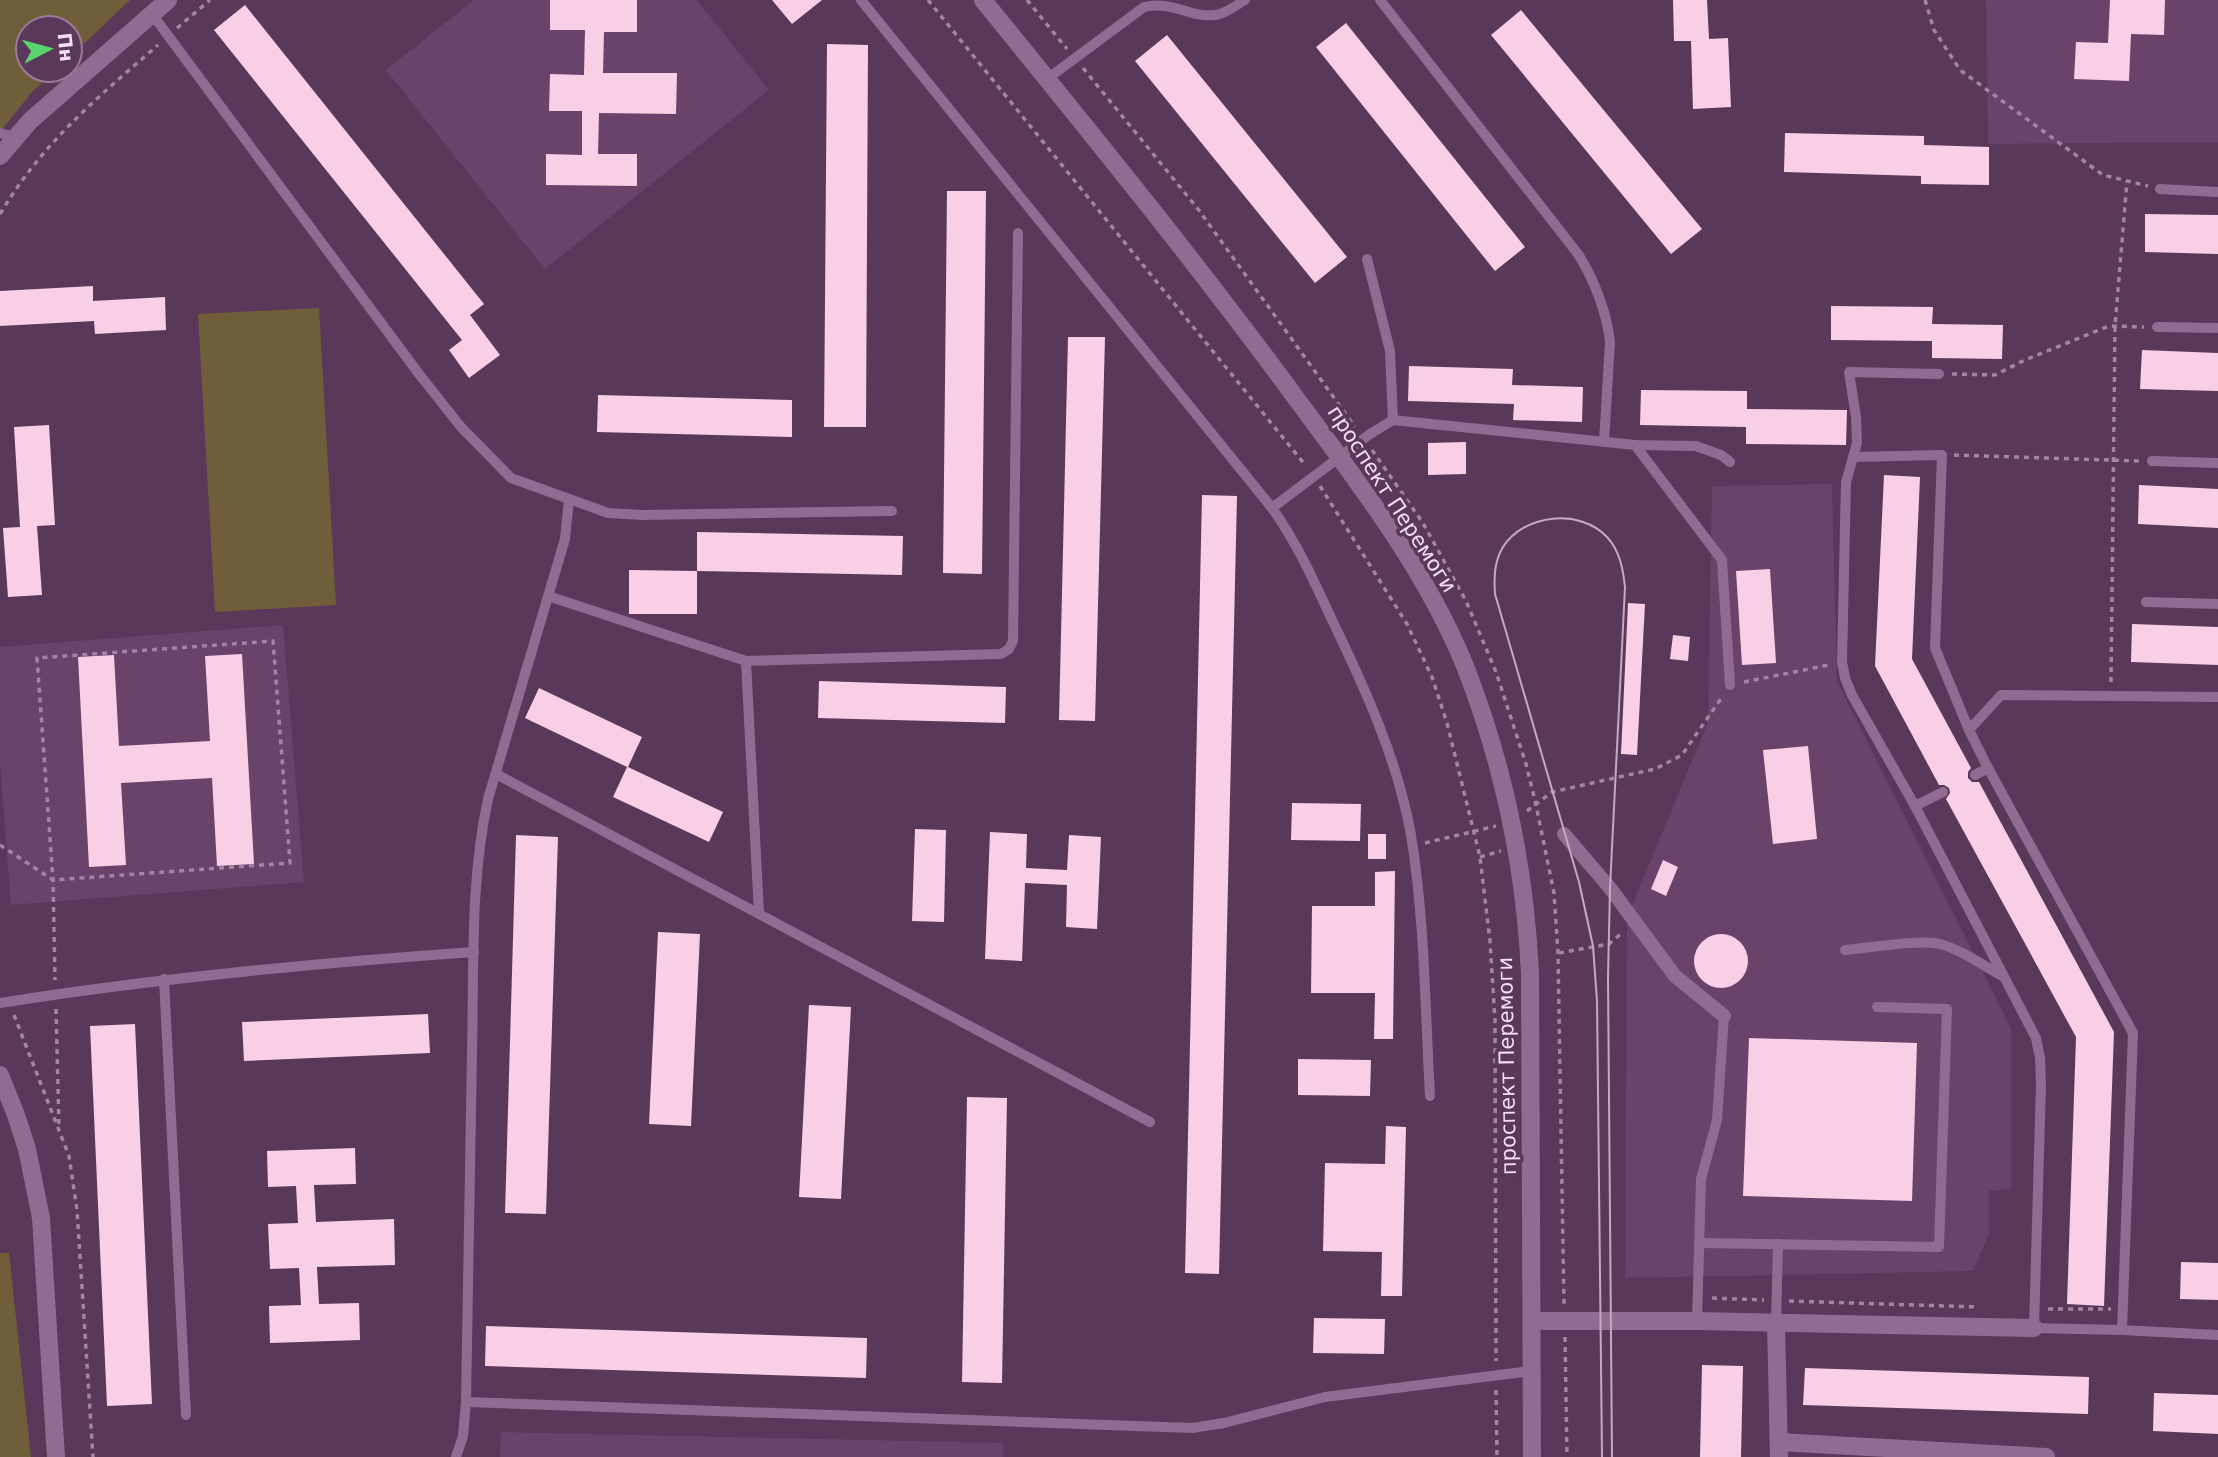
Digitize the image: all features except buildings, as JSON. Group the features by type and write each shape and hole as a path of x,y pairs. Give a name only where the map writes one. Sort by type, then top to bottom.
{"main road":[{"path":"0,156 8,135 30,121 168,0"},
{"name":"проспект Перемоги","path":"983,0 1266,358 1340,457 1422,581 1459,653 1485,721 1511,822 1523,885 1530,973 1532,1457"},
{"path":"0,1075 27,1149 41,1218 56,1457"},
{"path":"1532,1321 1698,1321 2034,1328"},
{"path":"1776,1323 1779,1449 2046,1457"}],"street":[{"path":"1564,834 1610,888 1675,976 1724,1016"}],"lane":[{"path":"861,0 1272,508 1303,558 1364,687 1404,806 1412,845 1422,950 1430,1096"},
{"path":"1047,79 1144,7 1166,4 1213,16 1222,14 1245,0"},
{"path":"1380,0 1587,269 1609,329 1604,442"},
{"path":"152,14 461,427 512,478 608,513 643,515 892,512"},
{"path":"2160,189 2218,192"},
{"path":"548,596 746,661 1001,654 1009,649 1013,641 1018,233"},
{"path":"1367,259 1390,351 1393,420"},
{"path":"2157,327 2218,328"},
{"path":"1939,374 1849,372 1857,443 1846,482 1842,662 1845,678 1915,806 2035,1038 2040,1058 2041,1083 2034,1328 2218,1335"},
{"path":"1272,508 1393,420 1634,445 1696,446 1721,455 1730,462"},
{"path":"1634,445 1722,560 1730,685"},
{"path":"1853,457 1942,455 1935,648 1988,768 2133,1033 2122,1330"},
{"path":"2152,461 2218,463"},
{"path":"456,1457 463,1436 466,1402 474,952 480,837 565,539 569,499"},
{"path":"2146,602 2218,604"},
{"path":"746,661 759,914"},
{"path":"1969,730 2001,695 2218,697"},
{"path":"1975,775 1988,768"},
{"path":"496,774 1150,1122"},
{"path":"1915,806 1943,792"},
{"path":"1845,950 1926,942 1940,944 2004,977"},
{"path":"4,1003 164,979 322,962 474,952"},
{"path":"164,979 186,1415"},
{"path":"1699,1243 1938,1247 1947,1009 1877,1007"},
{"path":"1698,1321 1701,1179 1717,1120 1724,1016"},
{"path":"1776,1323 1778,1244"},
{"path":"466,1402 1192,1428 1224,1423 1325,1397 1531,1371"}],"path":[{"path":"0,214 17,186 50,144 78,115 210,0"},
{"path":"928,0 1314,476 1407,624 1432,677 1447,723 1474,832 1487,904 1495,1021 1497,1457"},
{"path":"1027,0 1198,209 1423,523 1466,601 1496,672 1520,744 1554,893 1558,953 1567,1457"},
{"path":"1925,0 1934,30 1960,70 2103,175 2160,189"},
{"path":"2110,696 2115,326 2127,181"},
{"path":"1939,374 1995,375 2109,326 2157,327"},
{"path":"1942,455 2152,461"},
{"path":"0,845 53,880 290,863 273,641 37,658 53,880 59,1128"},
{"path":"1412,845 1511,822 1552,792 1667,764 1682,754 1730,685 1842,662"},
{"path":"1558,953 1609,944 1635,921"},
{"path":"4,1003 69,1156 77,1210 93,1457"},
{"path":"1698,1298 1980,1307"},
{"path":"2034,1308 2123,1309"}],"shaded area":[{"path":"0,0 130,0 84,44 84,14 14,14 14,84 41,84 0,132"},
{"path":"474,0 697,0 769,90 545,269 386,70"},
{"path":"1986,0 2218,0 2218,142 1988,144"},
{"path":"319,308 336,605 215,612 198,314"},
{"path":"1832,484 1837,681 2011,1028 2011,1188 1989,1191 1989,1234 1973,1271 1625,1278 1627,918 1708,722 1712,486"},
{"path":"283,625 304,882 11,905 0,762 0,647"},
{"path":"0,1253 9,1253 31,1457 0,1457"},
{"path":"501,1432 1003,1443 1003,1457 500,1457"}],"tram line":[{"path":"1602,1457 1597,1001 1593,946 1579,882 1495,594 1495,570 1503,547 1524,527 1553,519 1582,522 1607,537 1618,554 1625,587 1608,977 1612,1457"}]}
